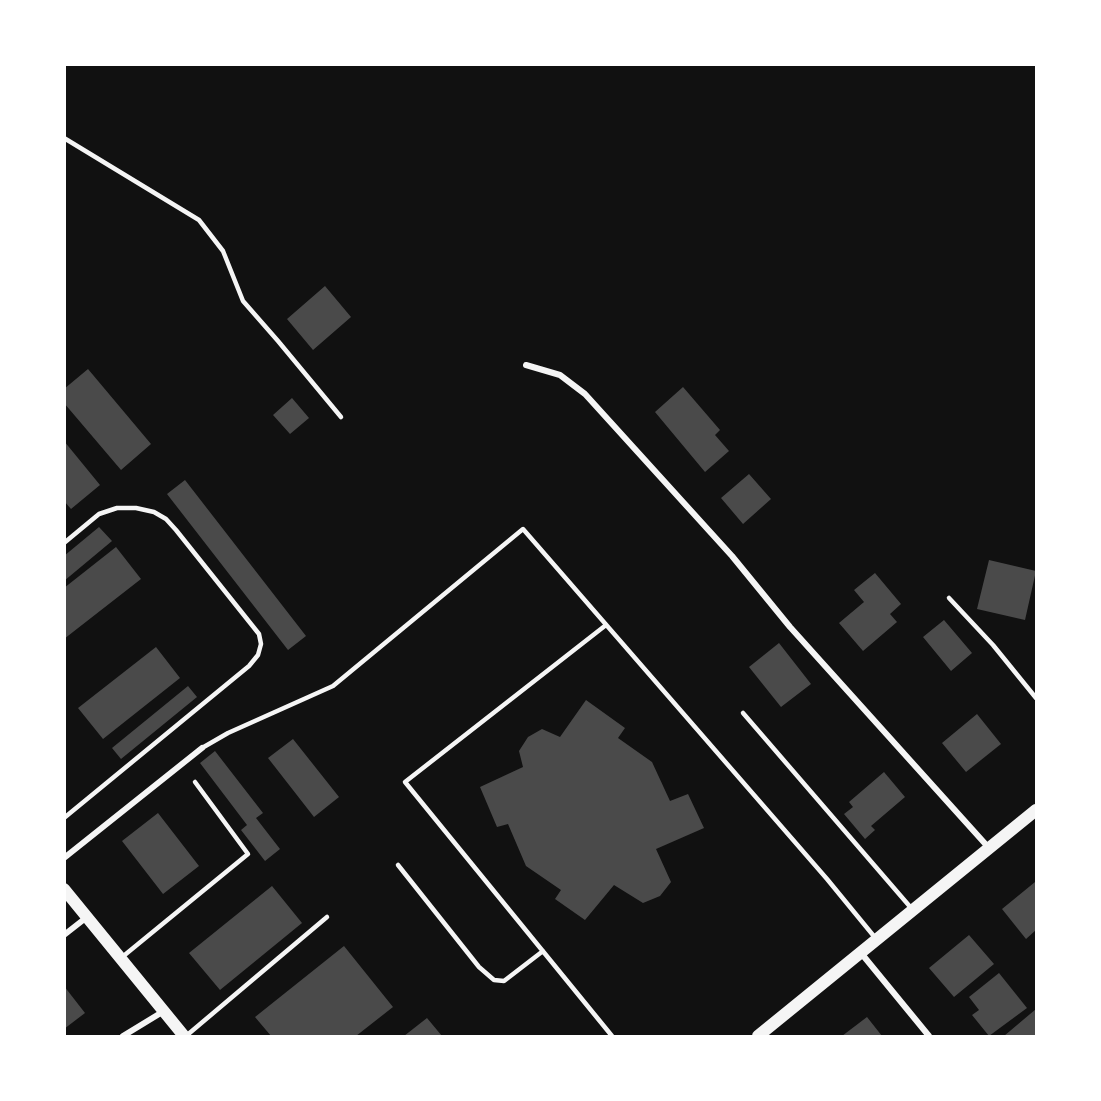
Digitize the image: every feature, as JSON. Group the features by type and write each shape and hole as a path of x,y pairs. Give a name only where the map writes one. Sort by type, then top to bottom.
{"main road":[{"path":"758,1036 1036,813"},
{"path":"64,889 185,1036"}],"street":[{"path":"526,365 560,375 585,394 732,556 790,627 990,849"},
{"path":"64,858 202,748"},
{"path":"64,935 87,917"},
{"path":"861,953 929,1036"},
{"path":"123,1036 164,1011"}],"lane":[{"path":"64,138 199,220 223,251 243,302 342,417"},
{"path":"64,543 99,514 117,508 136,508 154,512 166,519 183,538 259,634 261,644 258,655 249,666 64,818"},
{"path":"202,748 228,733 333,686 523,529 827,879 877,940"},
{"path":"949,598 993,645 1036,698"},
{"path":"606,625 405,782 612,1036"},
{"path":"742,713 913,910"},
{"path":"121,958 248,855 195,782"},
{"path":"398,865 479,967 494,980 504,981 543,951"},
{"path":"185,1036 327,917"}],"building":[{"path":"325,286 351,317 313,350 287,319"},
{"path":"88,369 151,444 121,470 64,403 64,389"},
{"path":"683,387 720,430 715,435 729,451 705,472 655,412"},
{"path":"292,398 309,418 290,434 273,415"},
{"path":"64,441 100,485 71,509 64,501"},
{"path":"749,474 771,499 743,524 721,498"},
{"path":"185,480 306,636 288,650 167,494"},
{"path":"99,527 112,541 64,581 64,556"},
{"path":"116,547 141,579 64,639 64,588"},
{"path":"989,560 1036,571 1025,620 977,609"},
{"path":"875,573 901,604 890,614 897,622 863,651 839,623 864,602 854,590"},
{"path":"944,620 972,653 951,671 923,637"},
{"path":"779,643 811,684 781,707 749,667"},
{"path":"156,647 180,678 103,739 78,708"},
{"path":"188,686 197,697 121,759 112,748"},
{"path":"586,700 625,728 618,738 652,762 670,801 688,794 704,828 656,849 671,882 660,896 643,903 614,885 585,920 555,899 561,890 526,866 508,824 497,827 480,787 523,767 519,751 528,737 542,729 560,737"},
{"path":"977,714 1001,744 966,772 942,743"},
{"path":"293,739 339,797 314,817 268,758"},
{"path":"215,751 263,813 256,818 280,849 265,861 241,830 247,825 200,763"},
{"path":"884,772 905,797 871,826 875,830 865,839 844,814 853,807 849,802"},
{"path":"158,813 199,866 163,894 122,841"},
{"path":"1035,882 1036,930 1026,939 1002,909"},
{"path":"272,886 302,923 220,990 189,953"},
{"path":"969,935 994,964 954,997 929,968"},
{"path":"344,946 393,1007 356,1036 271,1036 255,1017"},
{"path":"999,973 1027,1008 989,1036 972,1015 979,1010 969,997"},
{"path":"64,986 85,1013 64,1029"},
{"path":"1036,1009 1036,1036 1004,1036"},
{"path":"867,1017 882,1036 842,1036"},
{"path":"427,1018 442,1036 404,1036"}]}
